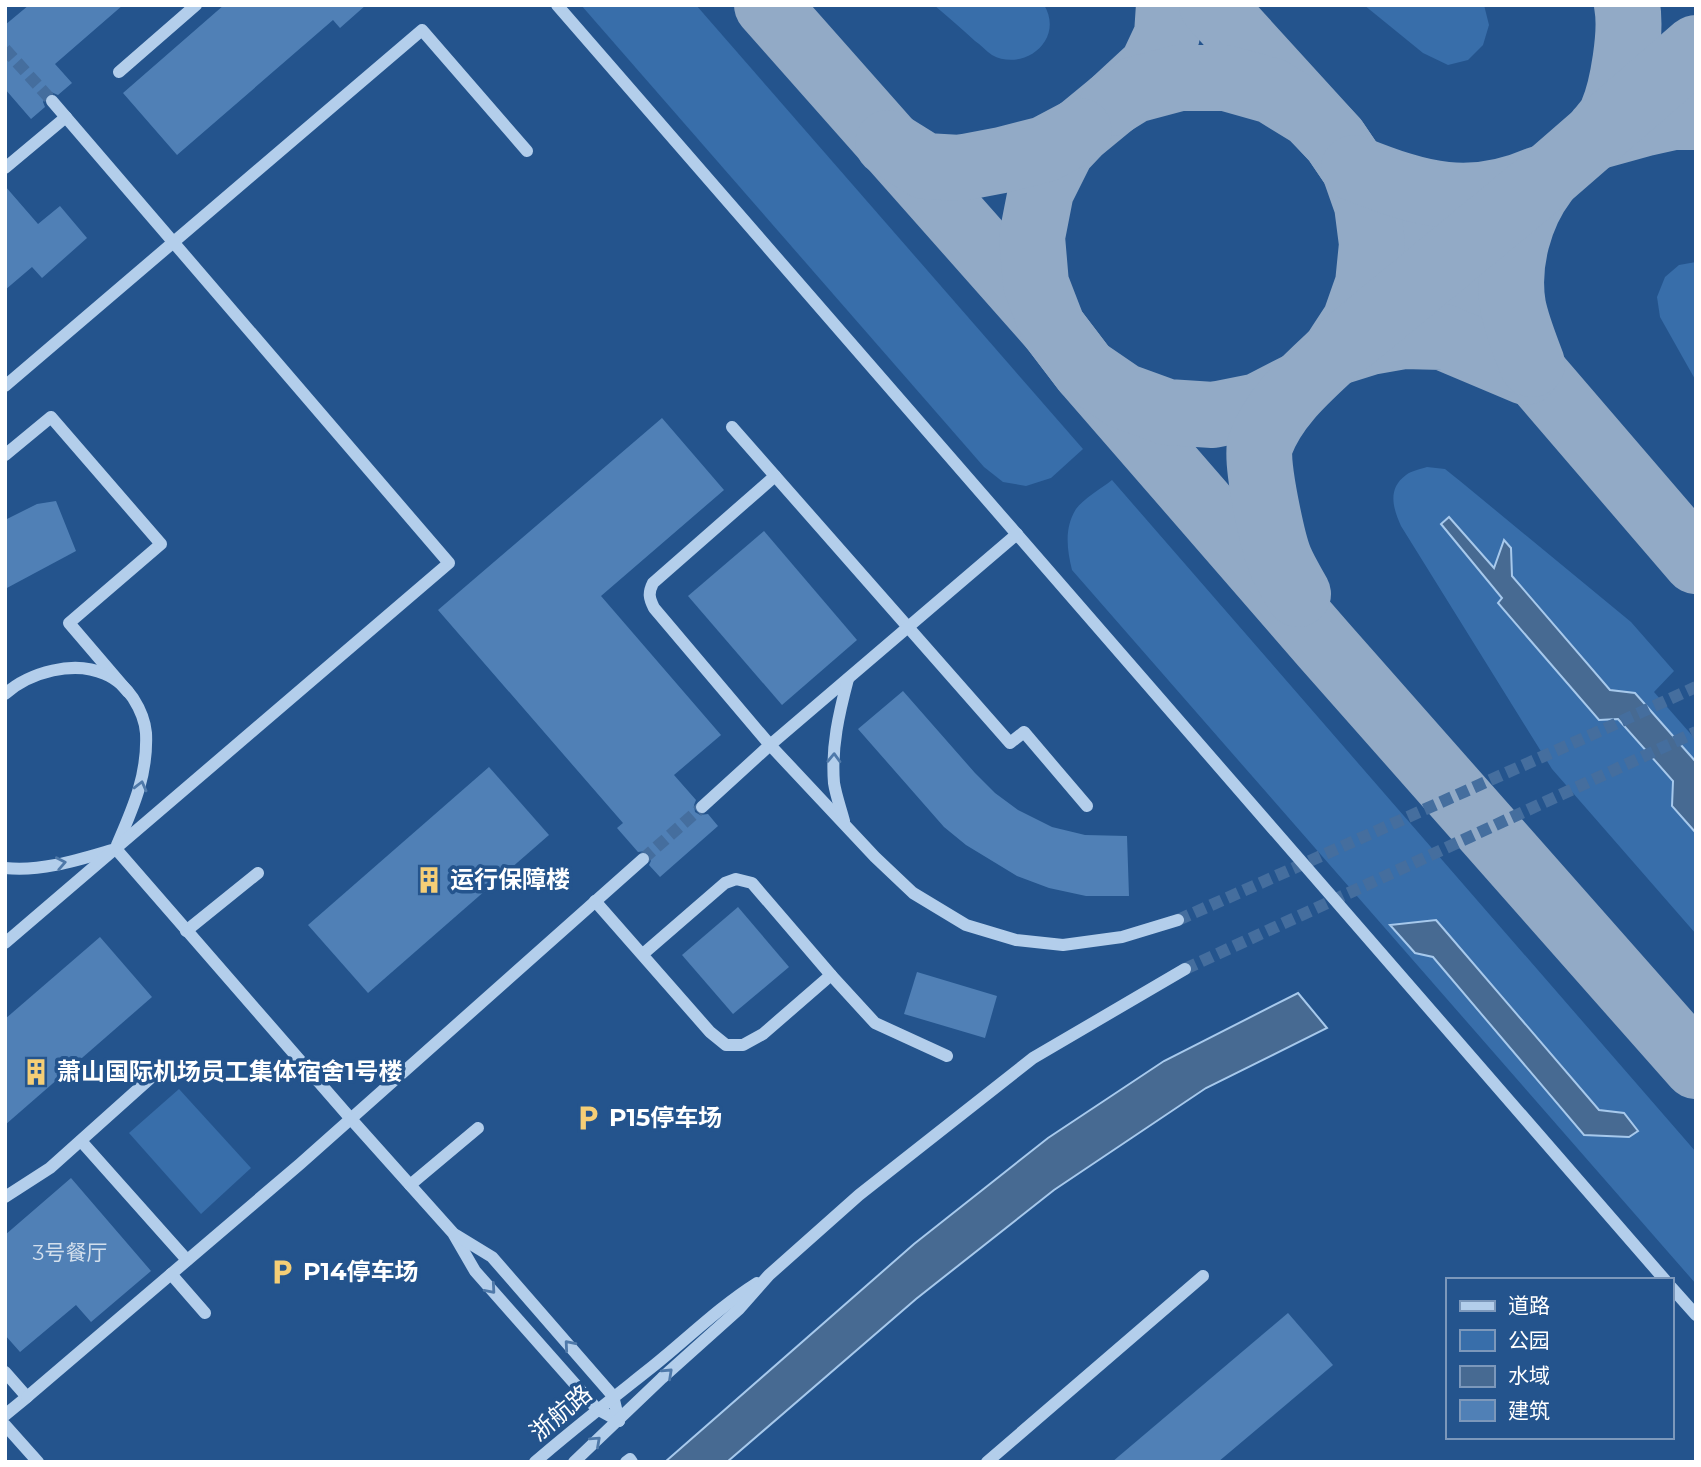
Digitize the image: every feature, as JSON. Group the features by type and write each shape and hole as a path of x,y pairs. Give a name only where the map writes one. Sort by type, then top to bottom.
{"street":[{"path":"119,72 196,5"},
{"path":"557,5 1663,1278"},
{"path":"5,386 422,30 527,151"},
{"path":"5,943 449,563 51,101"},
{"path":"5,168 65,117"},
{"path":"5,456 51,416 161,544 69,622 128,692 140,709 146,731 145,770 138,797 116,849"},
{"path":"732,427 1010,743 1024,732 1087,806"},
{"path":"775,476 653,583 649,591 654,608 771,745 875,857 913,893 966,925 1016,940 1062,945 1122,937 1178,920"},
{"path":"702,807 1017,534"},
{"path":"5,694 47,671 79,668 108,675 128,692"},
{"path":"845,824 834,785 833,756 837,721 848,679"},
{"path":"5,868 42,867 116,849"},
{"path":"116,849 453,1233 475,1271 597,1409 619,1421"},
{"path":"5,1415 351,1119 643,859"},
{"path":"186,931 258,873"},
{"path":"643,954 725,883 736,879 752,883 875,1023 947,1056"},
{"path":"595,901 710,1032 726,1045 743,1045 763,1034 831,975"},
{"path":"769,1275 859,1195 1033,1058 1185,969"},
{"path":"5,1197 50,1168 155,1074"},
{"path":"410,1185 478,1128"},
{"path":"81,1142 187,1260"},
{"path":"453,1233 492,1257 613,1396 619,1421"},
{"path":"171,1274 205,1313"},
{"name":"浙航路","path":"535,1462 733,1298 769,1275"},
{"name":"浙航路","path":"573,1462 739,1309 769,1275"},
{"path":"987,1462 1203,1276"},
{"path":"1673,1289 1696,1315"},
{"path":"5,1372 27,1396"},
{"path":"5,1424 38,1462"},
{"path":"626,1462 630,1459 632,1462"}],"green space":[{"path":"581,5 696,5 1083,449 1051,478 1026,486 1003,482 984,467"},
{"path":"934,5 1044,5 1050,28 1045,41 1035,52 1014,60 1006,60 988,52"},
{"path":"1364,5 1484,5 1489,25 1483,45 1468,60 1448,65 1423,53"},
{"path":"1696,262 1696,381 1660,317 1657,297 1665,277 1679,265"},
{"path":"1427,467 1445,469 1631,622 1674,671 1654,692 1696,740 1696,934 1552,769 1401,526 1393,499 1396,486 1408,474"},
{"path":"1112,480 1696,1152 1696,1284 1072,570 1068,539 1072,516 1083,501"},
{"path":"179,1089 251,1168 201,1214 129,1133"}],"water":[{"path":"1449,517 1494,568 1504,540 1511,548 1512,576 1610,690 1635,693 1696,762 1696,833 1672,806 1673,781 1618,719 1599,720 1498,603 1502,598 1441,524"},
{"path":"1436,920 1599,1110 1624,1113 1638,1131 1629,1137 1584,1135 1433,957 1415,953 1390,925"},
{"path":"1298,993 1327,1028 1206,1088 1054,1190 916,1299 727,1462 665,1462 914,1244 1048,1138 1164,1061"}],"building":[{"path":"29,5 123,5 55,64 72,83 58,95 51,92 46,95 43,102 45,107 31,119 5,89 5,25"},
{"path":"224,5 366,5 340,28 333,20 177,155 123,93"},
{"path":"5,186 38,224 60,206 87,238 42,278 32,267 5,290"},
{"path":"662,418 724,490 601,596 721,735 674,775 696,800 695,812 700,815 708,814 718,826 660,877 649,865 650,854 645,851 638,852 617,828 623,823 438,610"},
{"path":"56,501 76,551 5,589 5,520 37,504"},
{"path":"764,531 857,640 782,705 688,596"},
{"path":"903,691 975,773 995,793 1018,810 1052,827 1085,835 1127,836 1129,896 1086,896 1049,888 1017,876 966,845 944,827 858,729"},
{"name":"运行保障楼","path":"489,767 549,835 368,993 308,925"},
{"path":"738,907 789,967 733,1014 682,955"},
{"name":"萧山国际机场员工集体宿舍1号楼","path":"100,937 152,997 5,1125 5,1019"},
{"path":"917,972 997,996 985,1038 904,1014"},
{"path":"71,1178 151,1271 91,1322 76,1305 20,1352 5,1335 5,1235"},
{"path":"1288,1313 1333,1365 1218,1462 1112,1462"}],"taxiway":[{"path":"767,5 1053,328 1085,370 1324,645 1696,1066"},
{"path":"1169,5 1167,35 1152,67 1062,149 1041,191 1032,237 1036,284 1053,328 1085,370 1123,396 1167,412 1213,415 1258,406 1299,385"},
{"path":"1212,5 1335,140 1354,168 1696,561"},
{"path":"1599,131 1612,113 1623,75 1628,30 1627,5"},
{"path":"1298,594 1277,551 1260,468 1260,445 1273,418 1301,384 1333,354 1550,175 1696,48"},
{"path":"1113,103 1134,90 1179,78 1226,78 1272,91 1311,115 1335,140 1354,168 1367,205 1372,244 1368,284 1355,321 1338,347"},
{"path":"1599,136 1673,117 1696,117"},
{"path":"888,143 925,166 960,168 1045,149 1079,131"},
{"path":"1354,168 1401,185 1446,195 1490,194 1539,179"},
{"path":"1532,364 1513,306 1511,274 1522,224 1545,181"},
{"path":"1338,352 1370,342 1404,336 1443,337 1526,372"}],"tunnel":[{"path":"5,49 52,101"},
{"path":"1178,920 1696,687"},
{"path":"1185,969 1696,732"},
{"path":"643,859 702,807"}],"place":[{"name":"运行保障楼","path":"429,880"},
{"name":"萧山国际机场员工集体宿舍1号楼","path":"36,1072"},
{"name":"P15停车场","path":"588,1118"},
{"name":"P14停车场","path":"282,1272"}]}
